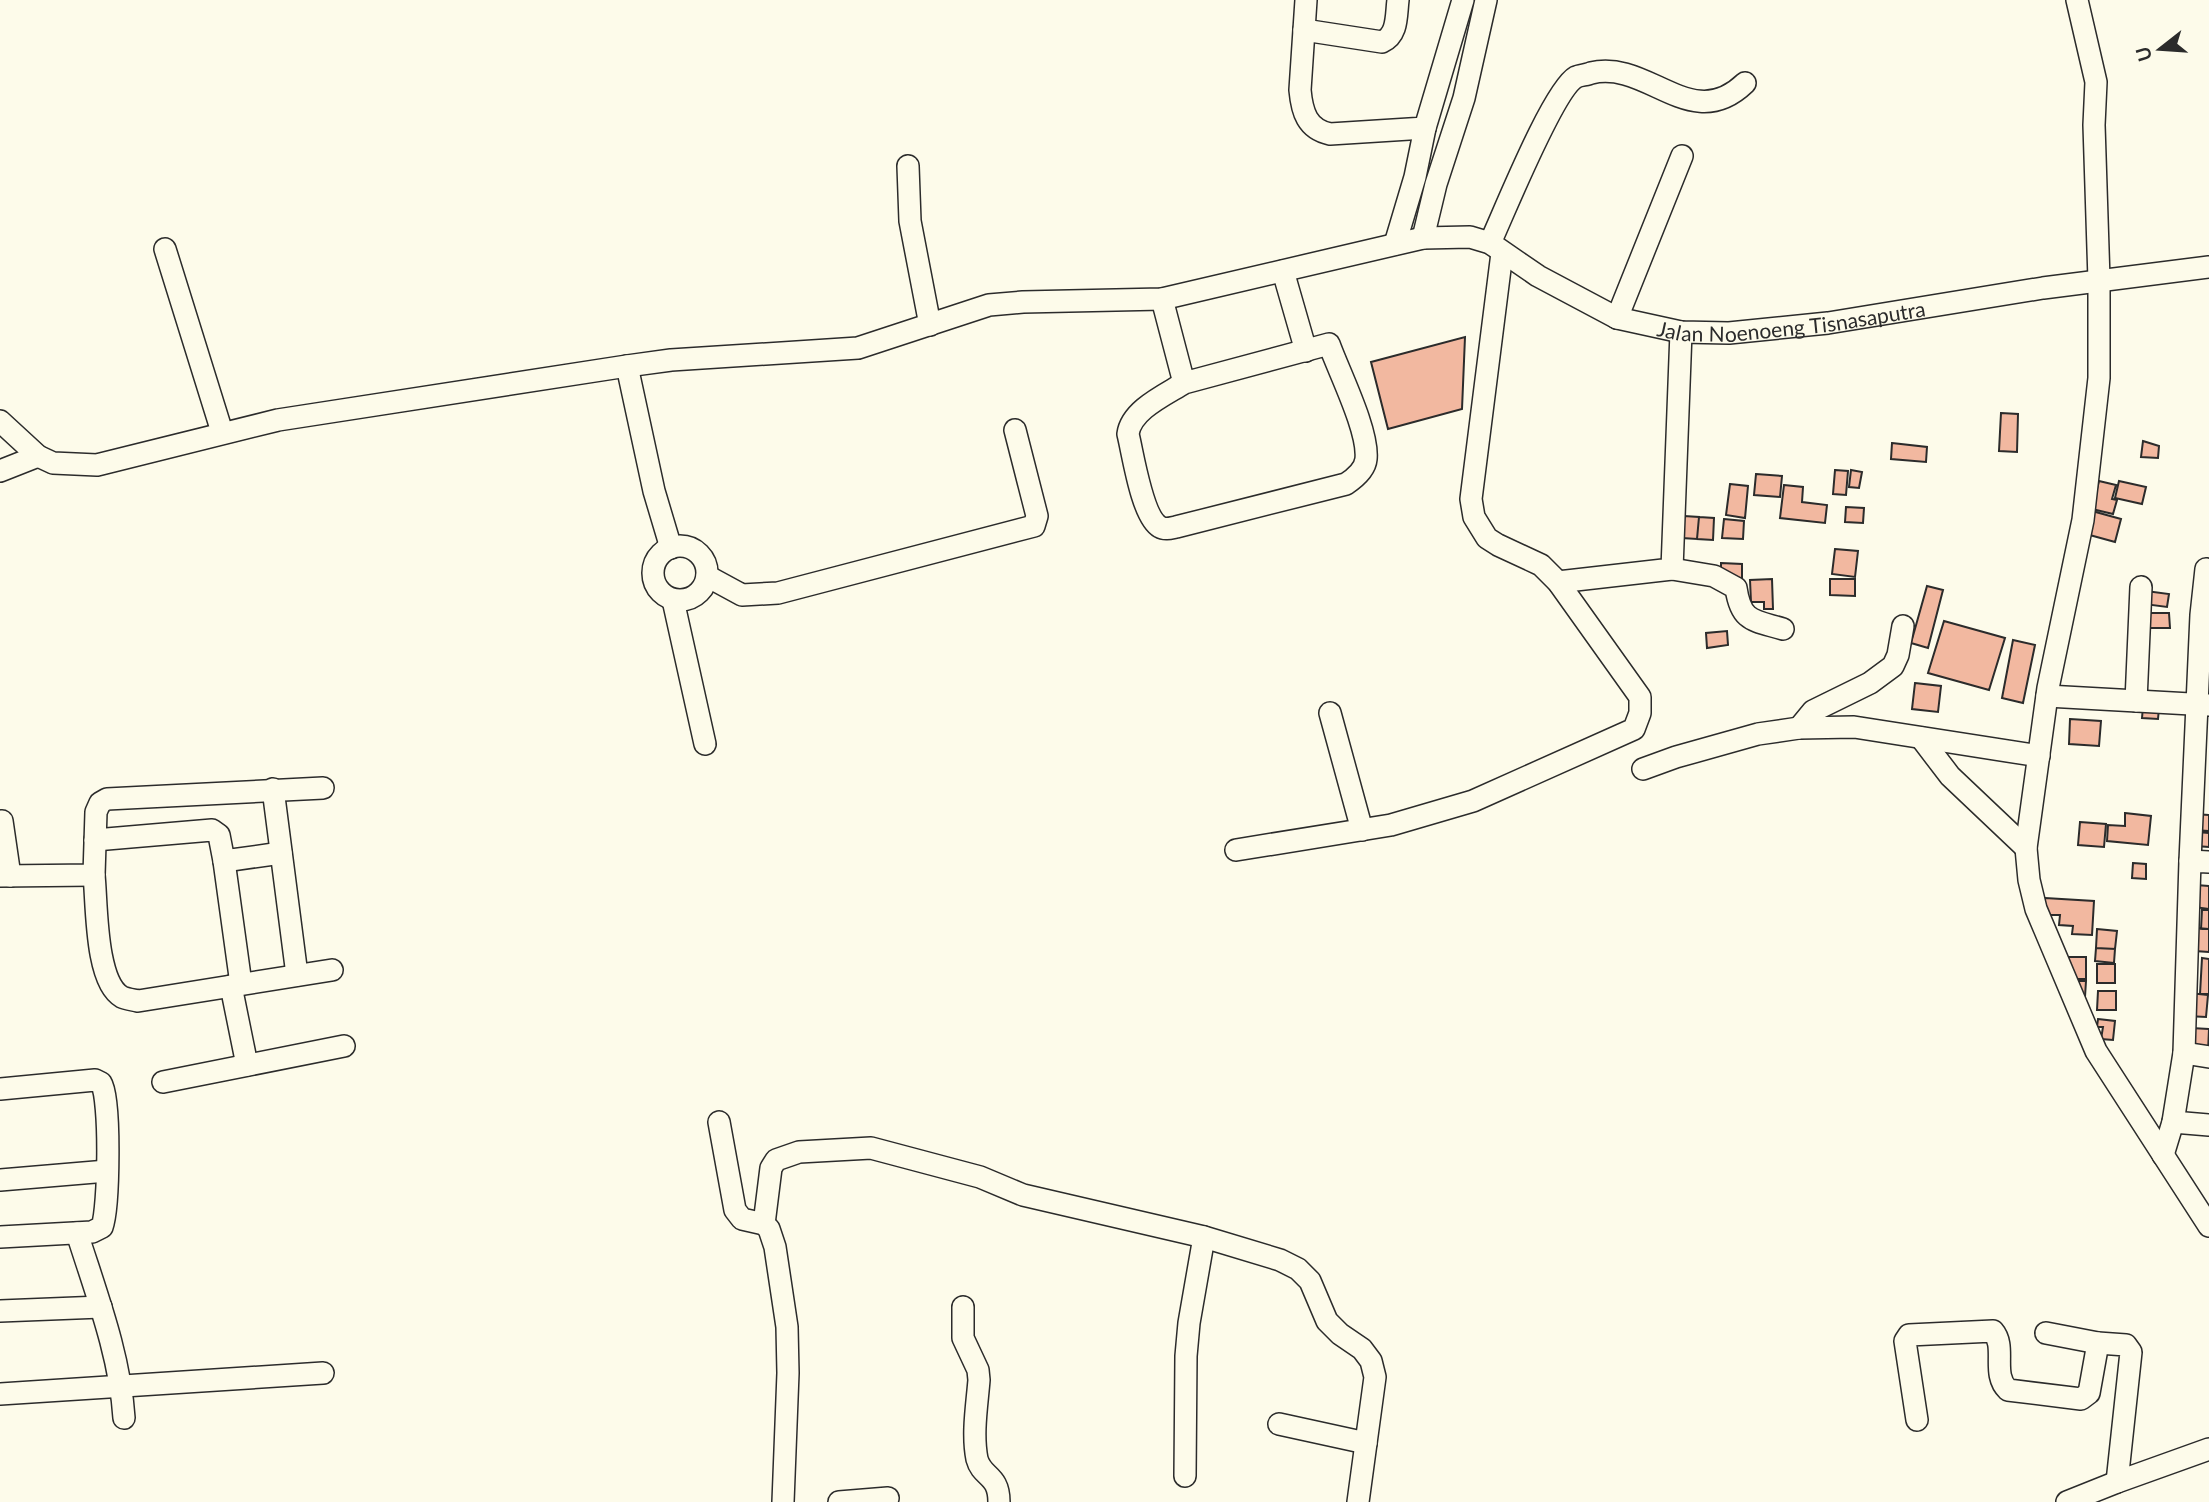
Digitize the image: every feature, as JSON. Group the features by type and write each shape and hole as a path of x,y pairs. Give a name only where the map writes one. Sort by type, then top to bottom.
{"street":[{"path":"1306,0 1301,103 1306,116 1317,131 1330,134 1425,128"},
{"path":"1304,30 1382,43 1393,34 1398,0"},
{"path":"1395,244 1415,177 1425,128 1463,0"},
{"path":"1423,238 1436,184 1464,98 1486,0"},
{"path":"2077,0 2096,82 2094,125 2099,378 2083,520 2047,696 2026,848 2029,880 2036,909 2095,1051 2209,1226"},
{"path":"1450,44 1475,50"},
{"path":"1236,850 1391,825 1473,801 1634,729 1640,713 1640,697 1558,582 1541,565 1487,538 1474,517 1471,499 1496,248 1557,98 1575,78 1606,70 1647,81 1692,102 1720,99 1735,93 1745,83"},
{"path":"1436,91 1464,98"},
{"path":"1617,318 1682,156"},
{"path":"908,166 909,221 930,325"},
{"name":"Jalan Noenoeng Tisnasaputra","path":"38,456 53,463 97,465 278,420 657,361 858,348 989,305 1161,299 1423,238 1470,237 1496,248 1538,276 1617,318 1681,332 1729,333 1828,323 2099,280 2209,267"},
{"path":"165,249 222,432"},
{"path":"1283,271 1306,351"},
{"path":"1161,299 1184,383"},
{"path":"1672,569 1681,332"},
{"path":"1329,344 1363,434 1366,460 1362,469 1346,484 1167,529 1158,527 1145,503 1128,434 1129,425 1136,416 1184,383 1306,351 1329,344"},
{"path":"627,366 654,491 671,548"},
{"path":"0,421 38,456 0,471"},
{"path":"707,576 742,595 778,593 1034,526 1037,516 1015,430"},
{"path":"687,547 696,551 702,558 707,576 699,593 683,601 673,600 660,592 654,578 655,563 664,551 671,548 687,547"},
{"path":"1558,582 1672,569 1714,576 1736,588 1739,606 1750,619 1783,629"},
{"path":"2163,1155 2173,1122 2184,1053 2199,862 2203,705 2201,615 2206,569"},
{"path":"2136,701 2141,587"},
{"path":"673,600 705,744"},
{"path":"1799,728 1813,711 1870,682 1893,666 1898,655 1903,626"},
{"path":"2047,696 2203,705"},
{"path":"1331,713 1362,830"},
{"path":"1643,769 1758,734 1799,728 1854,727 2039,756"},
{"path":"1922,738 1950,776 2026,848"},
{"path":"323,788 107,799 100,803 96,812 94,875 102,961 108,982 122,997 138,1000 332,970"},
{"path":"273,789 297,975"},
{"path":"2,821 5,876 94,875"},
{"path":"95,840 212,830 219,835 247,1065"},
{"path":"224,861 281,853"},
{"path":"163,1082 344,1046"},
{"path":"2184,1053 2209,1057"},
{"path":"0,1088 95,1080 101,1083 106,1097 107,1171 105,1219 102,1227 92,1232 0,1237"},
{"path":"719,1122 736,1210 742,1219 764,1224 769,1229 775,1247 787,1327 783,1502"},
{"path":"2173,1122 2209,1125"},
{"path":"764,1224 771,1168 776,1160 799,1152 871,1148 980,1177 1023,1195 1204,1237 1280,1260 1298,1269 1310,1281 1327,1321 1362,1349 1371,1361 1376,1377 1358,1502"},
{"path":"0,1180 107,1171"},
{"path":"77,1233 122,1385 124,1418"},
{"path":"1185,1476 1186,1356 1204,1237"},
{"path":"0,1311 101,1307"},
{"path":"963,1307 964,1345 978,1370 979,1380 975,1442 978,1461 998,1486 999,1502"},
{"path":"1917,1420 1905,1341 1909,1335 1993,1331 1998,1337 2000,1377 2008,1390 2081,1399 2090,1393 2098,1343"},
{"path":"2046,1333 2098,1343 2126,1345 2131,1352 2117,1482"},
{"path":"0,1394 323,1373"},
{"path":"1279,1424 1366,1443"},
{"path":"2067,1502 2209,1450"},
{"path":"839,1502 888,1498"}],"building":[{"path":"1465,337 1462,409 1388,429 1371,362"},
{"path":"2001,413 2018,414 2017,452 1999,451"},
{"path":"2143,441 2159,446 2158,458 2141,457"},
{"path":"1892,443 1927,447 1926,462 1891,459"},
{"path":"1835,470 1848,471 1846,495 1833,494"},
{"path":"1851,470 1862,472 1859,488 1849,487"},
{"path":"1756,474 1782,476 1780,497 1754,495"},
{"path":"2099,481 2116,485 2112,499 2117,500 2113,514 2092,509"},
{"path":"2119,481 2146,487 2142,504 2115,498"},
{"path":"1730,484 1748,486 1745,518 1726,515"},
{"path":"1784,485 1803,487 1802,502 1827,505 1825,523 1780,518"},
{"path":"1846,507 1864,508 1863,523 1845,522"},
{"path":"2092,511 2121,519 2115,542 2086,534"},
{"path":"1684,516 1699,517 1697,539 1682,538"},
{"path":"1699,517 1714,518 1713,540 1697,539"},
{"path":"1724,519 1744,521 1743,539 1722,538"},
{"path":"1835,549 1858,551 1855,577 1832,574"},
{"path":"1721,563 1742,564 1742,578 1721,577"},
{"path":"1772,579 1773,609 1764,609 1764,602 1751,602 1750,580"},
{"path":"1830,579 1855,579 1855,596 1830,595"},
{"path":"1927,586 1943,590 1928,648 1911,643"},
{"path":"2146,591 2169,594 2167,607 2144,604"},
{"path":"2148,613 2169,613 2170,628 2148,628"},
{"path":"1944,621 2005,638 1989,690 1928,673"},
{"path":"1727,631 1728,645 1707,648 1706,633"},
{"path":"2013,640 2035,645 2023,703 2002,698"},
{"path":"1915,683 1941,686 1938,712 1912,709"},
{"path":"2143,707 2159,708 2158,719 2142,718"},
{"path":"2070,719 2101,721 2099,746 2069,744"},
{"path":"2125,813 2151,816 2148,845 2107,841 2108,825 2125,826"},
{"path":"2194,814 2209,815 2209,831 2193,830"},
{"path":"2080,822 2106,824 2104,847 2078,845"},
{"path":"2197,832 2209,833 2209,847 2196,846"},
{"path":"2133,863 2146,864 2146,879 2132,878"},
{"path":"2196,885 2209,886 2209,909 2194,907"},
{"path":"2045,898 2094,901 2092,935 2072,934 2073,926 2059,925 2060,915 2045,915"},
{"path":"2202,910 2209,910 2209,929 2201,929"},
{"path":"2197,928 2209,929 2209,952 2195,951"},
{"path":"2097,929 2117,931 2115,949 2096,948"},
{"path":"2096,948 2115,949 2114,963 2095,961"},
{"path":"2066,957 2086,957 2086,979 2071,979"},
{"path":"2202,958 2209,959 2209,994 2200,994"},
{"path":"2097,964 2115,964 2115,983 2097,983"},
{"path":"2076,981 2086,981 2085,997 2075,996"},
{"path":"2098,991 2116,991 2116,1010 2097,1010"},
{"path":"2189,993 2208,995 2206,1017 2187,1016"},
{"path":"2098,1019 2115,1021 2113,1040 2101,1039 2103,1027 2097,1027"},
{"path":"2191,1028 2209,1029 2208,1052 2189,1050"}]}
